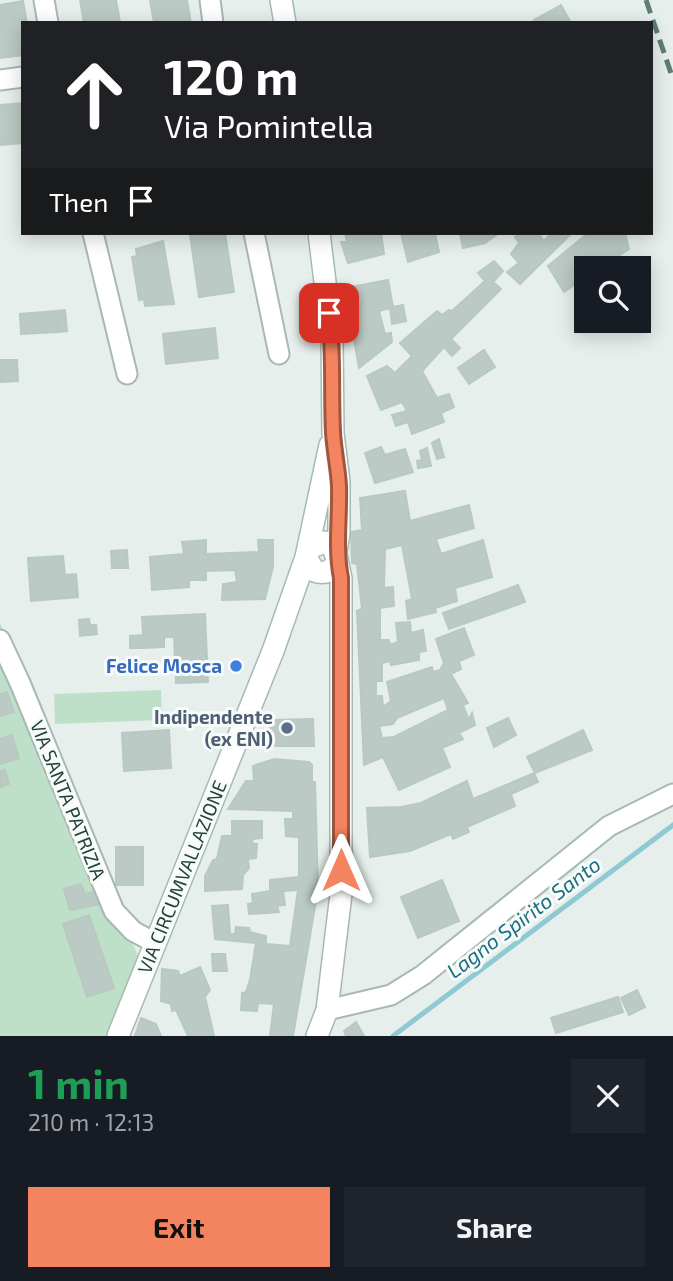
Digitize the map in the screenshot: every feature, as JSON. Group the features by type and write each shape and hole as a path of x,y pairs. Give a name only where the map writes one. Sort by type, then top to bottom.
{"main road":[{"path":"281,0 285,21"},
{"path":"317,1036 327,1010 341,894 339,612 322,560 339,533 339,482 333,433 332,339 320,235"},
{"name":"VIA CIRCUMVALLAZIONE","path":"118,1036 292,601 322,560"}],"street":[{"path":"44,0 48,21"},
{"path":"210,0 213,21"},
{"path":"0,80 21,77"},
{"path":"93,235 127,374"},
{"path":"254,235 279,354"},
{"name":"VIA SANTA PATRIZIA","path":"0,640 114,911 133,931 155,943"},
{"path":"327,1010 391,995 424,975 609,826 673,794"}],"green space":[{"path":"0,623 150,985 128,1036 0,1036"},
{"path":"161,690 162,720 55,724 54,694"}],"building":[{"path":"80,0 116,0 120,21 84,21"},
{"path":"150,0 187,0 191,21 154,21"},
{"path":"23,1 27,21 21,21 21,55 0,58 0,5"},
{"path":"561,5 570,21 534,21"},
{"path":"21,103 21,143 0,145 0,105"},
{"path":"190,235 225,235 234,292 199,297"},
{"path":"345,235 381,235 384,254 348,263 341,242 347,242"},
{"path":"401,235 435,235 439,252 408,262"},
{"path":"460,235 496,235 485,243 463,248"},
{"path":"540,235 544,241 550,235 570,235 520,284 507,272 519,263 511,254 519,243 515,237"},
{"path":"586,235 626,235 629,249 618,256 574,256 574,285 564,292 548,266"},
{"path":"163,241 174,304 145,306 144,299 139,300 132,257 137,256 136,249"},
{"path":"494,261 503,271 493,282 501,289 451,339 460,348 452,356 444,347 422,371 437,398 449,394 454,407 441,413 444,422 412,434 408,422 396,426 392,415 407,411 402,402 381,410 367,376 387,366 395,373 412,356 400,343 437,311 442,315 452,311 485,281 478,273"},
{"path":"388,280 393,307 403,305 406,321 392,324 390,308 379,311 385,334 391,333 392,342 359,368 350,317 356,316 351,287"},
{"path":"65,310 67,331 58,332 56,311"},
{"path":"56,311 58,332 21,334 20,314"},
{"path":"215,328 218,358 166,364 163,334"},
{"path":"484,350 495,367 469,384 458,368"},
{"path":"0,360 17,360 18,381 0,382"},
{"path":"439,439 444,457 437,459 432,443"},
{"path":"381,447 385,455 405,449 413,472 375,483 365,453"},
{"path":"427,448 431,466 418,468 417,461 422,460 420,451"},
{"path":"405,491 410,521 469,505 474,528 436,539 441,554 483,540 492,577 455,588 457,601 435,608 436,612 408,619 406,601 412,599 402,545 385,549 384,588 393,587 394,606 380,608 380,640 389,640 390,645 398,642 396,623 410,622 411,633 423,630 426,651 419,652 419,660 391,665 390,661 382,663 382,681 376,681 376,696 382,696 383,707 391,701 387,682 432,667 433,672 440,670 444,663 436,639 464,628 474,655 459,661 461,669 451,674 468,703 463,705 469,720 472,713 475,725 459,733 463,739 442,748 450,767 399,790 383,757 364,765 357,611 362,609 357,564 352,563 351,532 362,530 360,498","holes":["444,698 448,710 394,737 382,738 379,726 393,724 397,718"]},
{"path":"206,540 206,554 259,552 258,540 273,540 273,567 265,599 222,600 223,584 237,582 235,570 206,571 206,580 189,580 189,587 152,590 150,557 184,554 182,542"},
{"path":"127,550 128,568 112,568 111,551"},
{"path":"63,556 65,575 76,574 78,597 31,601 28,558"},
{"path":"518,585 525,602 449,629 443,613"},
{"path":"205,614 208,682 176,683 174,637 164,637 164,647 144,648 142,617"},
{"path":"89,619 90,625 96,625 97,634 80,636 79,620"},
{"path":"143,635 144,648 130,648 130,636"},
{"path":"7,692 14,712 0,716 0,694"},
{"path":"508,718 516,735 494,747 487,728"},
{"path":"313,719 314,746 270,746 270,720"},
{"path":"169,730 171,768 124,771 122,733"},
{"path":"583,730 592,750 535,773 527,757"},
{"path":"12,735 19,758 0,764 0,739"},
{"path":"274,759 309,762 312,765 312,782 254,781 253,766"},
{"path":"5,770 9,784 0,788 0,771"},
{"path":"534,773 538,782 511,794 515,806 467,827 469,832 453,839 451,834 410,851 370,857 367,808 401,807 421,803 467,781 473,799"},
{"path":"246,781 315,782 318,889 293,1036 270,1036 274,1004 258,1003 257,1011 241,1010 242,993 246,992 250,980 256,943 215,939 212,906 228,905 230,934 235,934 236,927 249,928 250,932 266,936 266,944 290,946 298,890 283,891 285,905 277,906 279,912 249,914 248,904 253,903 252,894 270,891 270,880 299,877 299,837 286,836 285,819 293,819 293,811 228,809"},
{"path":"232,821 262,821 262,838 252,839 253,844 257,844 256,858 248,859 249,868 243,875 242,889 205,891 205,876 213,860 217,859 222,836 232,836"},
{"path":"116,847 143,847 143,885 116,885"},
{"path":"442,880 459,921 418,938 401,897"},
{"path":"81,884 85,894 96,892 100,904 70,910 64,889"},
{"path":"89,915 114,988 87,997 63,924"},
{"path":"212,954 225,954 227,971 213,971"},
{"path":"200,967 210,990 205,997 214,1036 188,1036 176,1010 172,1011 171,1004 161,1001 162,969 178,971 180,976"},
{"path":"637,990 645,1007 629,1015 621,998"},
{"path":"618,997 623,1012 556,1033 551,1018"},
{"path":"141,1018 156,1024 161,1036 135,1036"},
{"path":"356,1022 364,1036 346,1036 344,1031"}],"waterway":[{"name":"Lagno Spirito Santo","path":"393,1036 673,825"}],"railway":[{"path":"646,0 673,79"}],"place":[{"name":"Felice Mosca","path":"236,666"},
{"name":"Indipendente (ex ENI)","path":"287,728"}],"route":[{"path":"329,313 332,339 333,433 339,482 339,533 336,551 341,578 341,870"}]}
